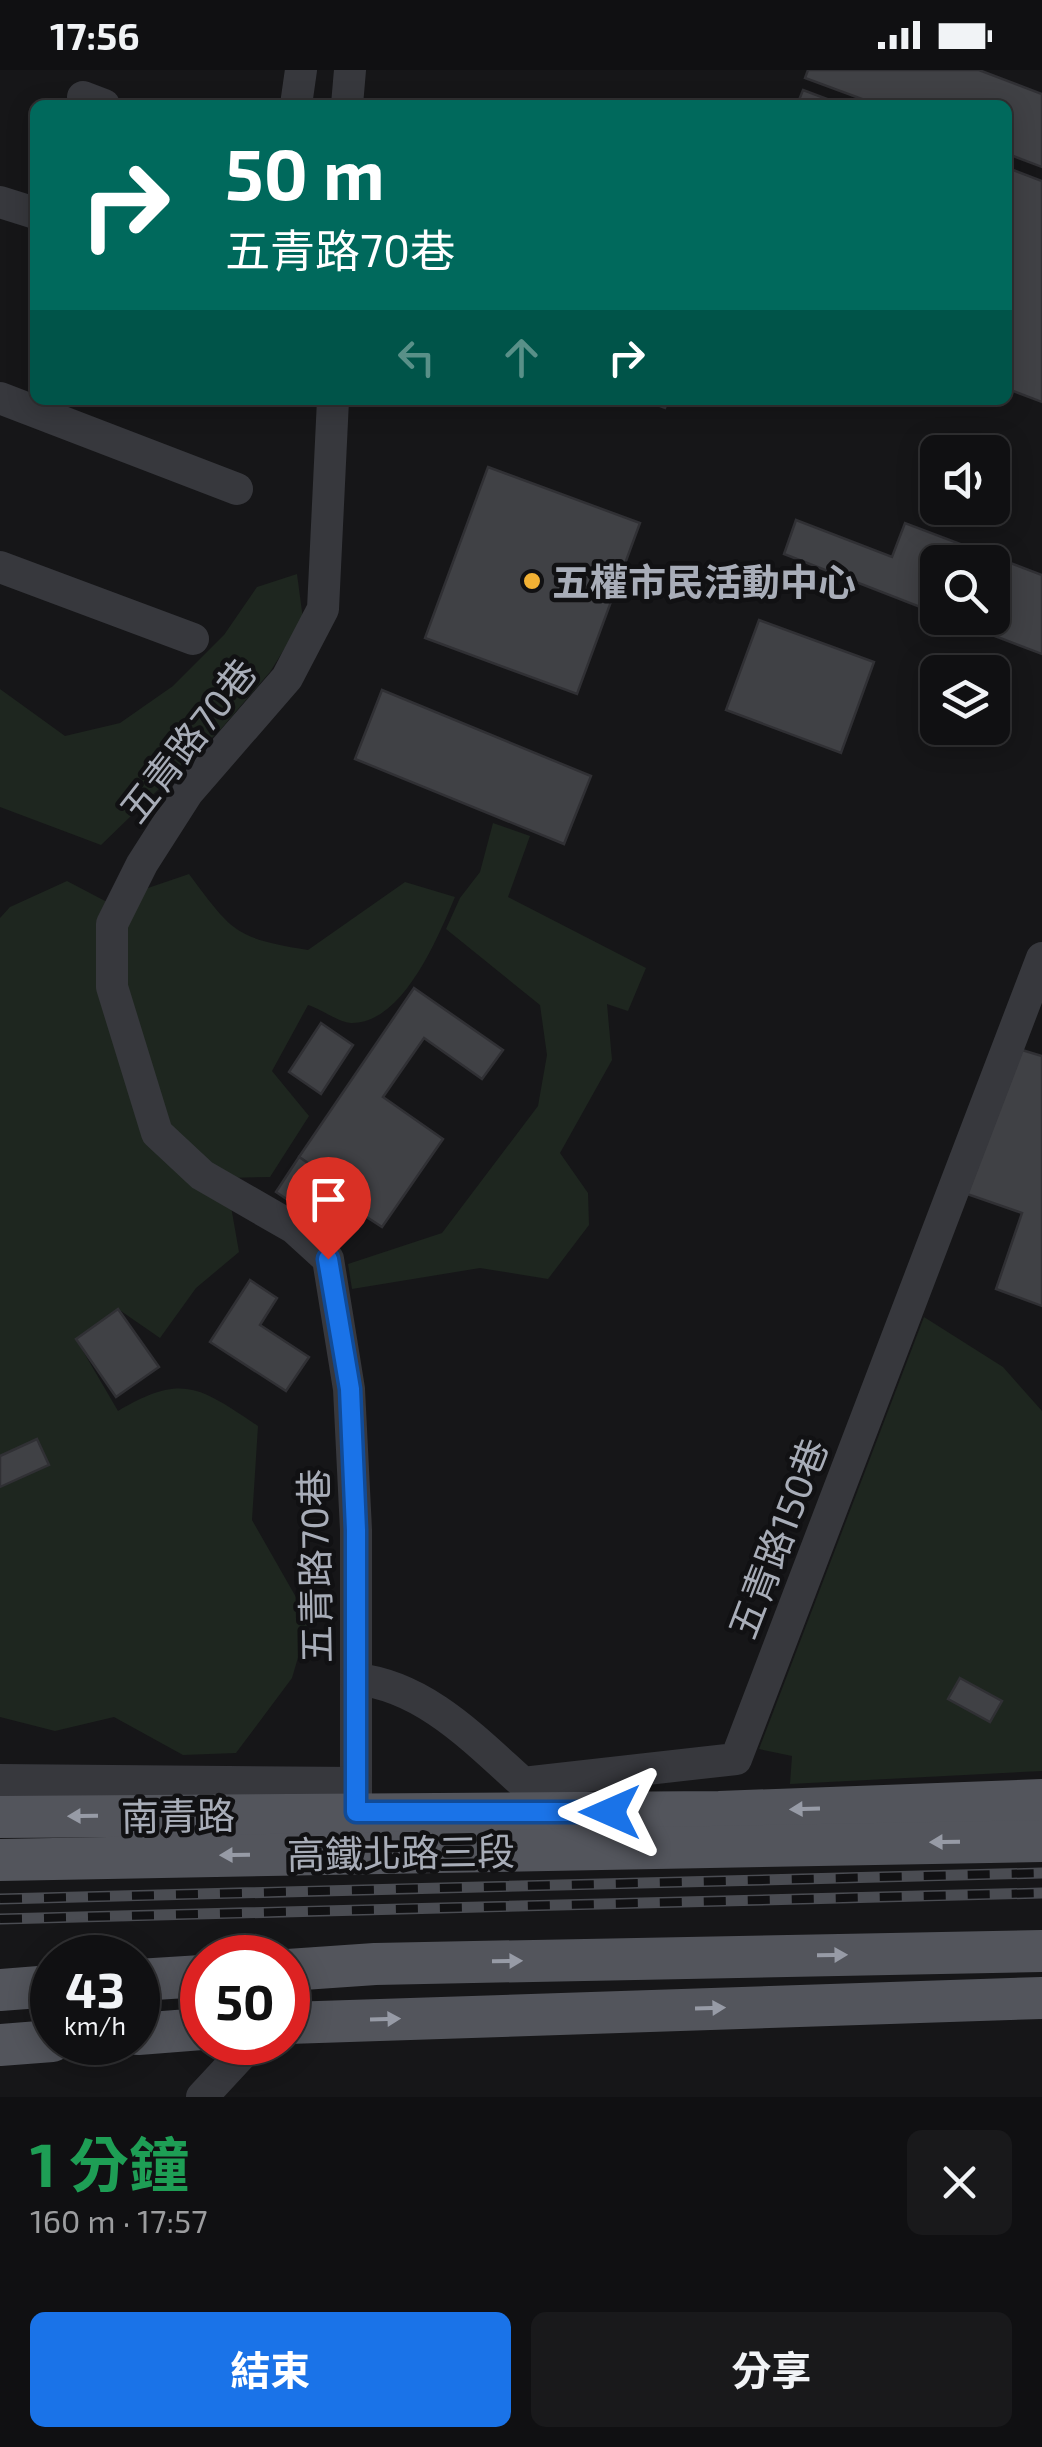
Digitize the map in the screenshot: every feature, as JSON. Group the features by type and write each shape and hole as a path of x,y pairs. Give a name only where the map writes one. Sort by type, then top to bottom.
{"main road":[{"name":"高鐵北路三段","path":"356,1798 720,1812 1042,1800"},
{"name":"南青路","path":"0,1817 356,1798"},
{"name":"高鐵北路三段","path":"0,1860 1042,1840"},
{"path":"310,1968 1042,1951"},
{"path":"0,1990 30,1988"},
{"path":"310,2021 1042,1998"},
{"path":"0,2045 30,2043"}],"street":[{"path":"297,100 301,70"},
{"path":"347,100 350,70"},
{"path":"0,202 30,211"},
{"path":"0,398 237,489"},
{"name":"五青路70巷","path":"333,405 322,609 287,678 188,792 142,864 112,924 112,987 157,1133 202,1175 294,1228 328,1259 350,1389 356,1530 356,1798"},
{"path":"0,567 193,639"},
{"name":"五青路150巷","path":"720,1812 736,1759 1042,958"},
{"path":"356,1679 387,1682 448,1716 523,1783 736,1759"},
{"path":"0,1780 356,1798"},
{"path":"202,2097 232,2065"}],"shaded area":[{"path":"297,574 303,619 270,672 221,729 101,845 0,807 0,689 65,736 120,723 173,686 224,635 257,587"},
{"path":"493,823 530,836 508,897 646,968 628,1011 607,1004 612,1060 560,1153 588,1193 589,1225 548,1279 480,1268 352,1289 348,1264 442,1233 538,1106 547,1055 540,1005 446,929 460,898 480,872"},
{"path":"189,874 238,930 265,941 308,950 405,882 455,897 416,975 387,1009 370,1020 351,1023 308,1005 272,1071 309,1116 270,1177 226,1178 239,1252 196,1288 160,1338 118,1309 76,1339 118,1411 159,1392 190,1390 205,1394 258,1426 252,1520 309,1620 292,1678 236,1753 183,1755 114,1717 55,1731 0,1717 0,918 10,907 67,881 107,902"},
{"path":"924,1317 1003,1367 1042,1411 1042,1771 790,1784 792,1756 759,1749"}],"building":[{"path":"808,70 979,70 1042,94 1042,167 1012,156 1012,100 864,100 805,78"},
{"path":"803,90 830,100 799,100"},
{"path":"1012,170 1042,181 1042,402 1012,391"},
{"name":"五權市民活動中心","path":"488,467 640,523 577,694 425,638"},
{"path":"796,520 892,557 905,523 963,545 920,545 920,607 784,554"},
{"path":"1010,563 1042,575 1042,654 992,635 1010,635"},
{"path":"759,620 874,662 841,753 726,710"},
{"path":"382,690 591,776 564,844 355,759"},
{"path":"414,988 503,1050 482,1079 424,1038 383,1097 443,1139 382,1227 362,1214 348,1235 319,1215 339,1184 299,1157"},
{"path":"321,1023 353,1045 321,1094 289,1072"},
{"path":"1022,1050 1042,1056 1042,1306 996,1289 1022,1213 967,1194"},
{"path":"299,1157 339,1184 316,1219 276,1192"},
{"path":"250,1280 277,1298 260,1325 309,1357 286,1391 210,1342"},
{"path":"118,1309 159,1367 116,1397 76,1339"},
{"path":"37,1439 49,1465 0,1487 0,1456"},
{"path":"960,1678 1002,1701 990,1722 948,1699"}],"railway":[{"path":"0,1899 1042,1873"},
{"path":"0,1919 1042,1893"}],"place":[{"name":"五權市民活動中心","path":"532,581"}],"route":[{"path":"328,1259 350,1389 356,1530 356,1812 610,1812"}]}
